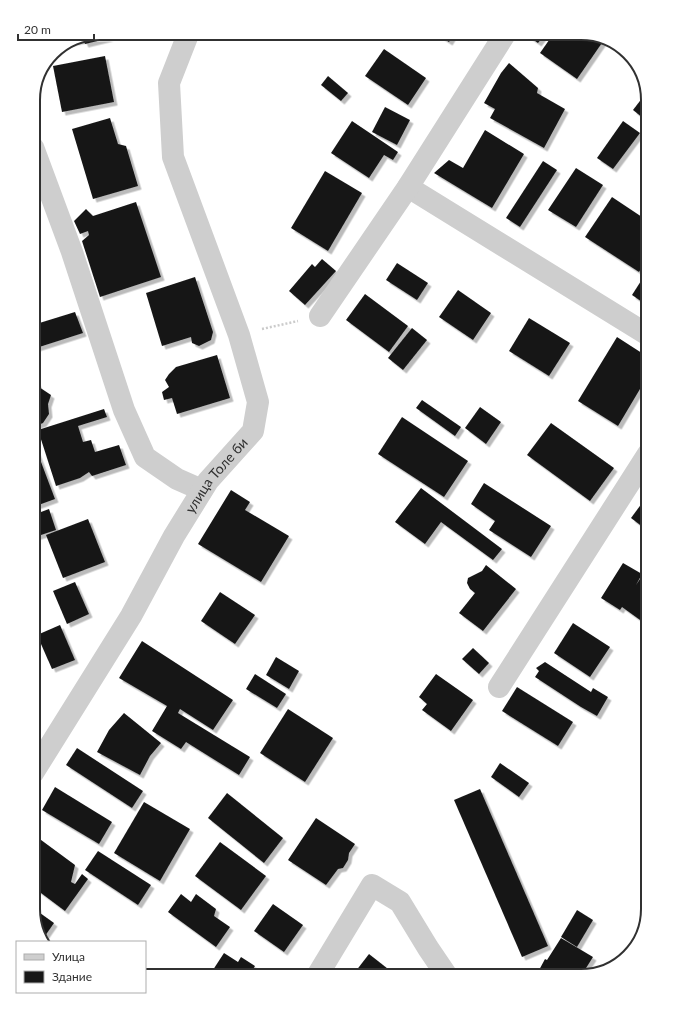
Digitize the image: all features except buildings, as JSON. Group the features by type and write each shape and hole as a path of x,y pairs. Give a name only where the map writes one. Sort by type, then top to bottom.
{"street":[{"name":"улица Толе би","path":"40,762 131,616 174,536 202,490 208,481 253,431 258,402 239,335 173,157 170,83 186,40"},
{"path":"320,316 408,187 501,40"},
{"path":"40,166 72,252 124,410 146,456 177,479 202,490"},
{"path":"408,187 641,331"},
{"path":"499,687 641,465"},
{"path":"321,969 372,885 400,902 442,969"}],"path":[{"path":"239,335 320,316"}]}
